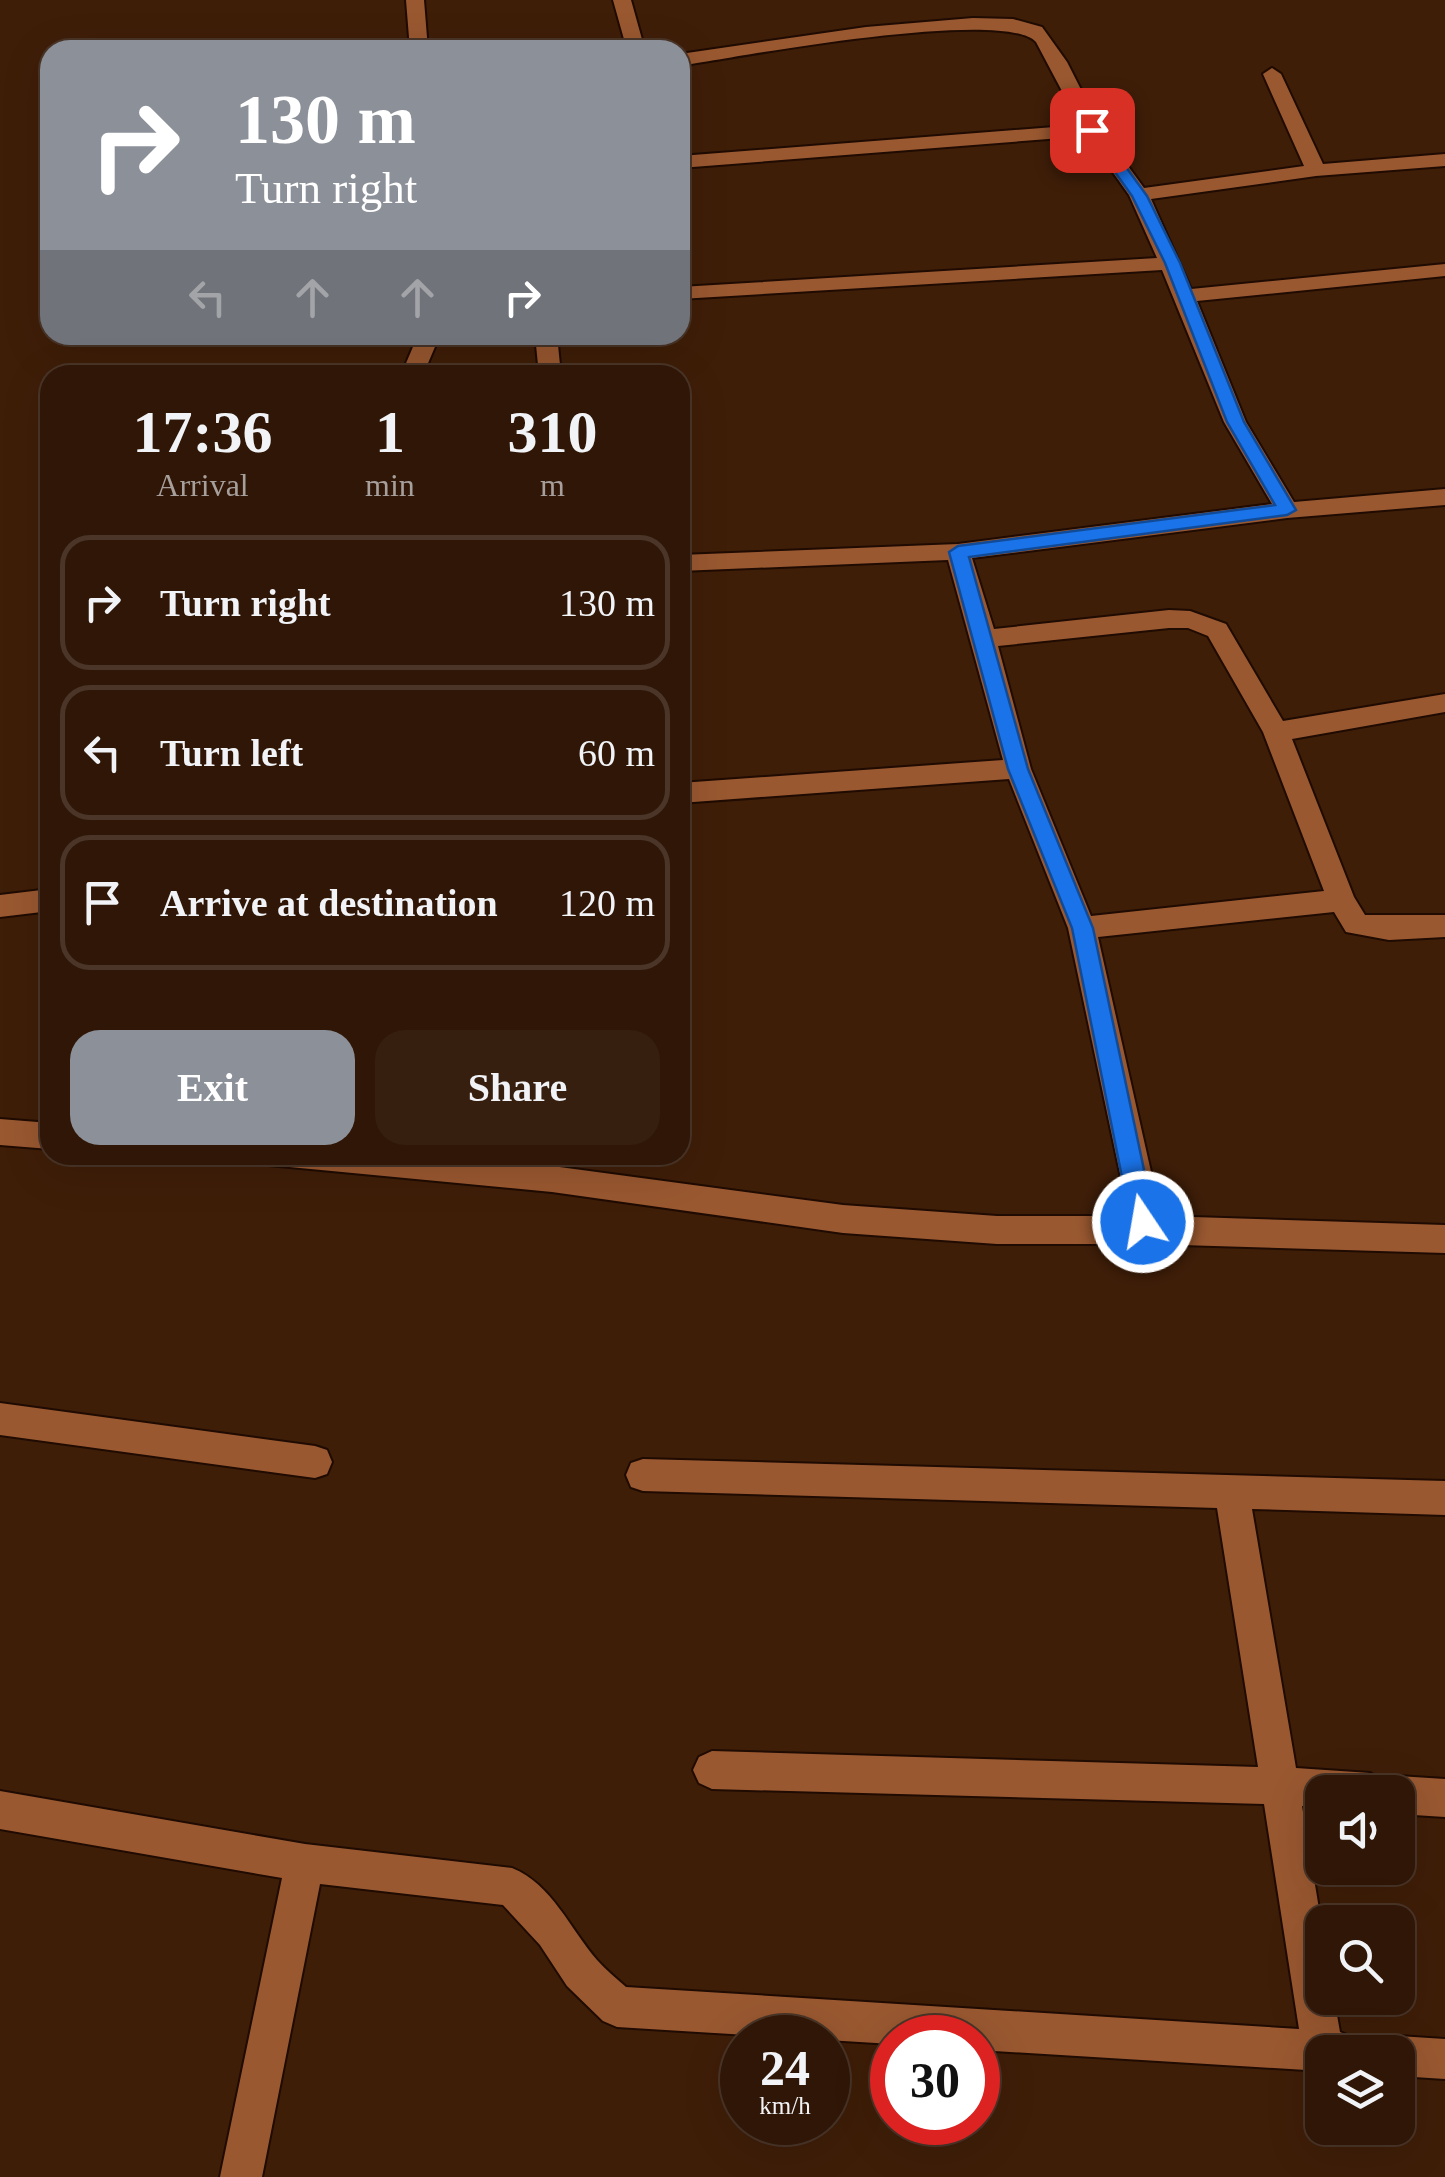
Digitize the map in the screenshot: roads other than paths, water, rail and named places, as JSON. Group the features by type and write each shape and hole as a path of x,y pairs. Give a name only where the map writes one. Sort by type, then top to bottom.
{"street":[{"path":"415,0 418,40"},
{"path":"622,0 633,40"},
{"path":"690,59 908,29 1024,24 1043,37 1092,130 1139,196 1172,263 1235,422 1287,510"},
{"path":"1272,74 1316,170"},
{"path":"690,161 1092,130"},
{"path":"1139,196 1316,170 1445,160"},
{"path":"690,293 1172,263"},
{"path":"1184,296 1445,270"},
{"path":"690,563 958,552 1287,510 1445,498"},
{"path":"958,552 1018,769 1082,928 1148,1230"},
{"path":"984,639 1169,619 1190,620 1217,630 1276,732 1340,900 1356,924 1383,930 1445,926"},
{"path":"1276,732 1445,703"},
{"path":"690,792 1018,769"},
{"path":"1082,928 1340,900"},
{"path":"0,906 40,901"},
{"path":"0,1132 40,1135"},
{"path":"383,1165 552,1180 843,1220 996,1230 1148,1230 1445,1239"},
{"path":"0,1419 316,1462"},
{"path":"642,1475 1445,1498"},
{"path":"1232,1491 1321,2035"},
{"path":"712,1770 1305,1788"},
{"path":"1415,1795 1445,1798"},
{"path":"0,1810 305,1863 512,1887 554,1931 581,1972 617,2007 1305,2051"},
{"path":"241,2177 305,1863"},
{"path":"1415,2057 1445,2059"}]}
